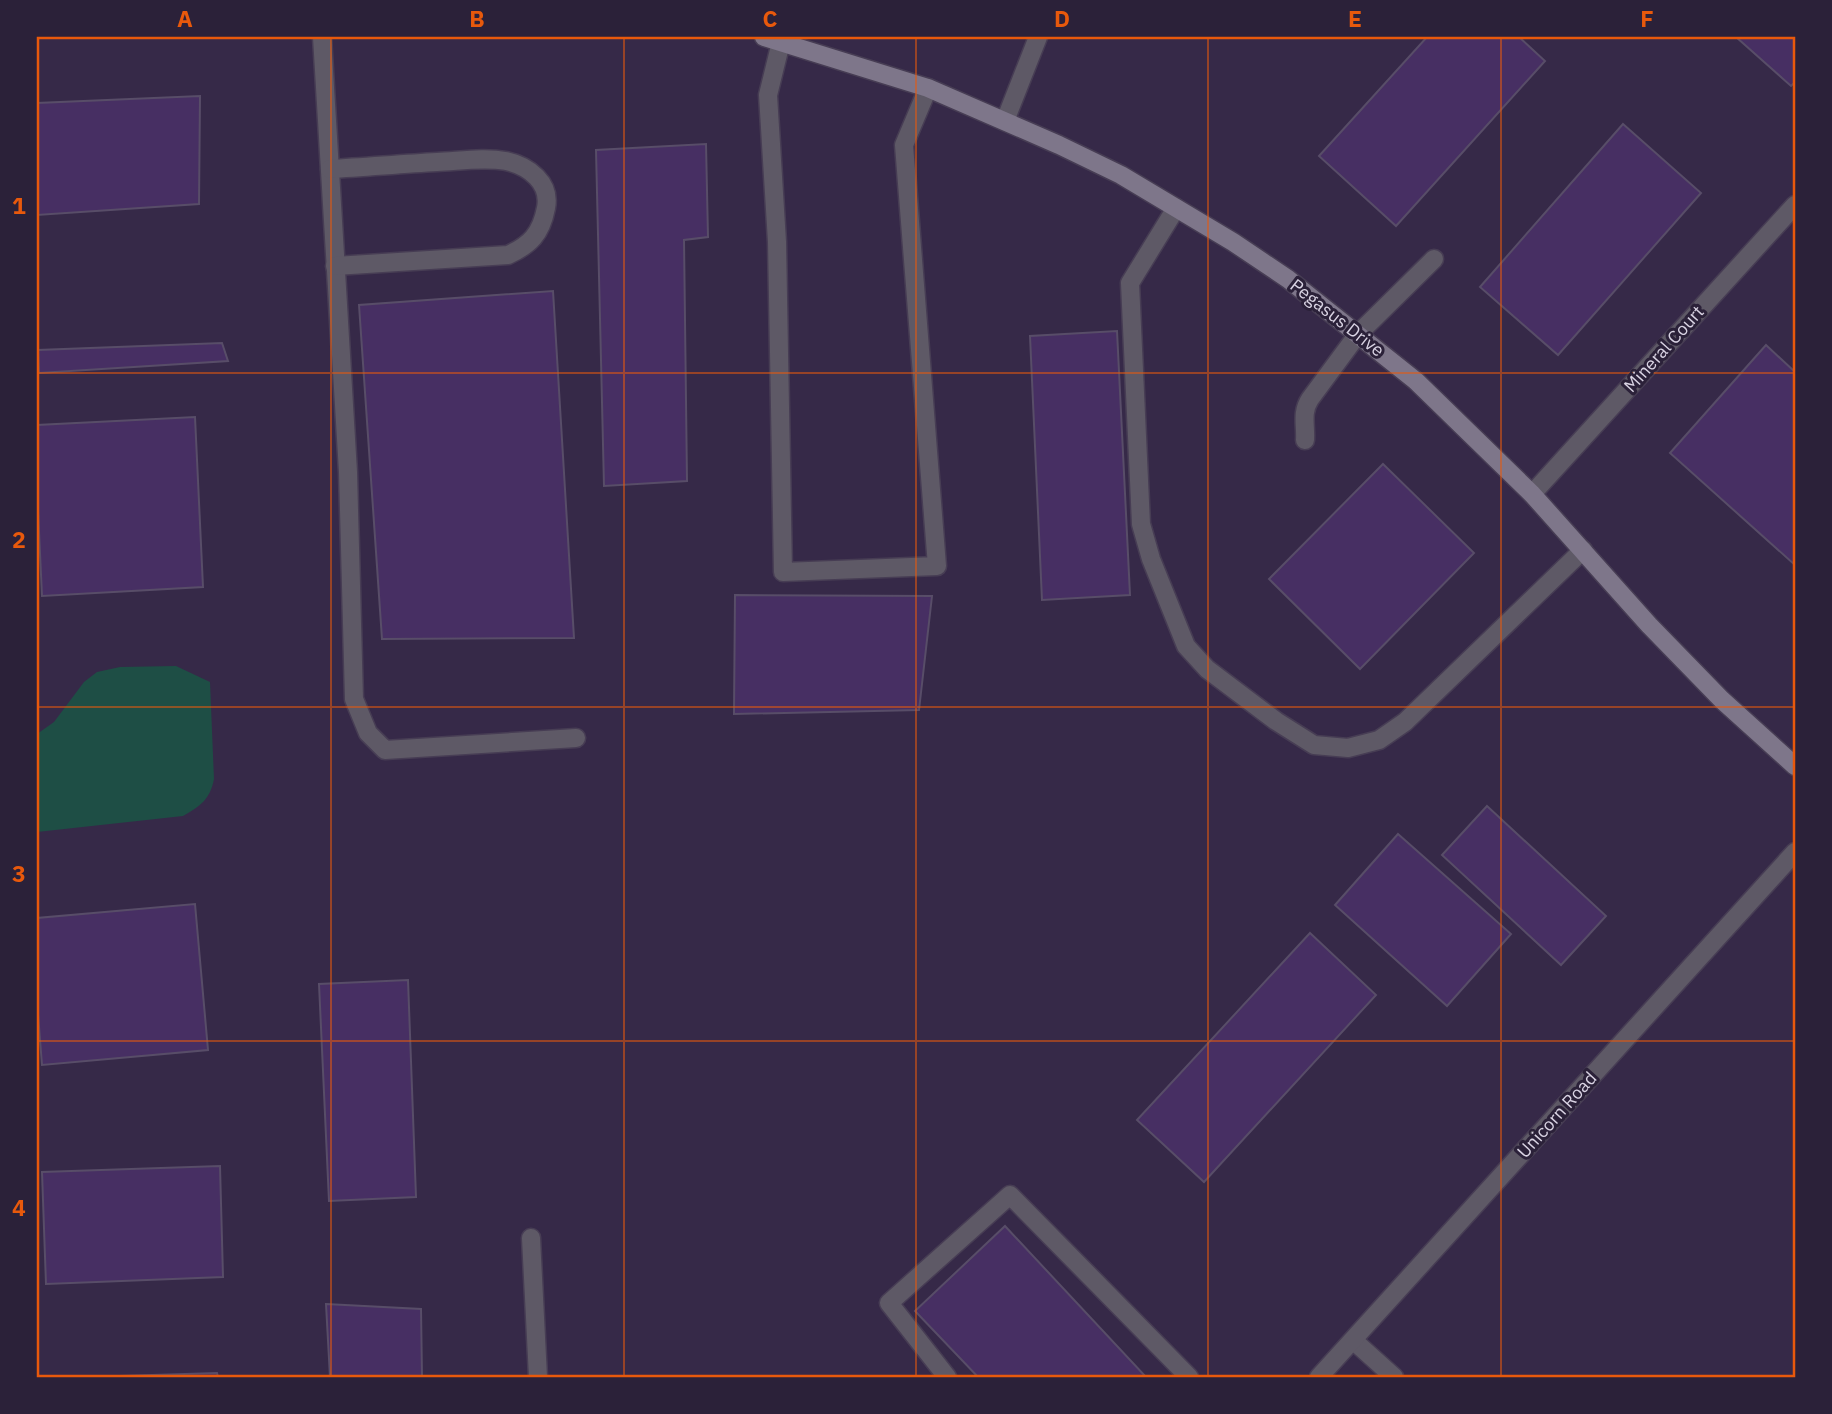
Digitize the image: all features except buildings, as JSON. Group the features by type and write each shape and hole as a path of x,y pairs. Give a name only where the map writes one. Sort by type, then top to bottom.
{"street":[{"path":"322,37 348,471 354,699 368,733 385,750 576,738"},
{"path":"1005,121 1038,37"},
{"path":"773,39 768,95 777,242 783,572 937,566 904,145 928,88"},
{"name":"Pegasus Drive","path":"773,39 928,88 1121,175 1233,242 1288,279 1416,381 1532,494 1649,625 1722,700 1795,766"},
{"path":"330,169 480,159 506,161 527,168 541,180 548,202 544,220 536,234 526,247 508,255 335,267"},
{"name":"Mineral Court","path":"1532,494 1795,205"},
{"path":"1176,208 1130,283 1141,524 1151,559 1181,636 1186,646 1207,669 1276,721 1314,745 1348,748 1379,740 1405,722 1583,550"},
{"path":"1305,440 1304,407 1358,334 1434,258"},
{"name":"Unicorn Road","path":"1318,1377 1354,1341 1795,852"},
{"path":"947,1377 889,1303 1010,1195 1189,1377"},
{"path":"531,1238 538,1377"},
{"path":"1354,1341 1394,1377"}],"shaded area":[{"path":"37,37 1795,37 1795,1377 37,1377"},
{"path":"176,666 210,682 214,779 203,802 183,816 37,832 37,734 54,722 84,682 97,672 120,667"}]}
